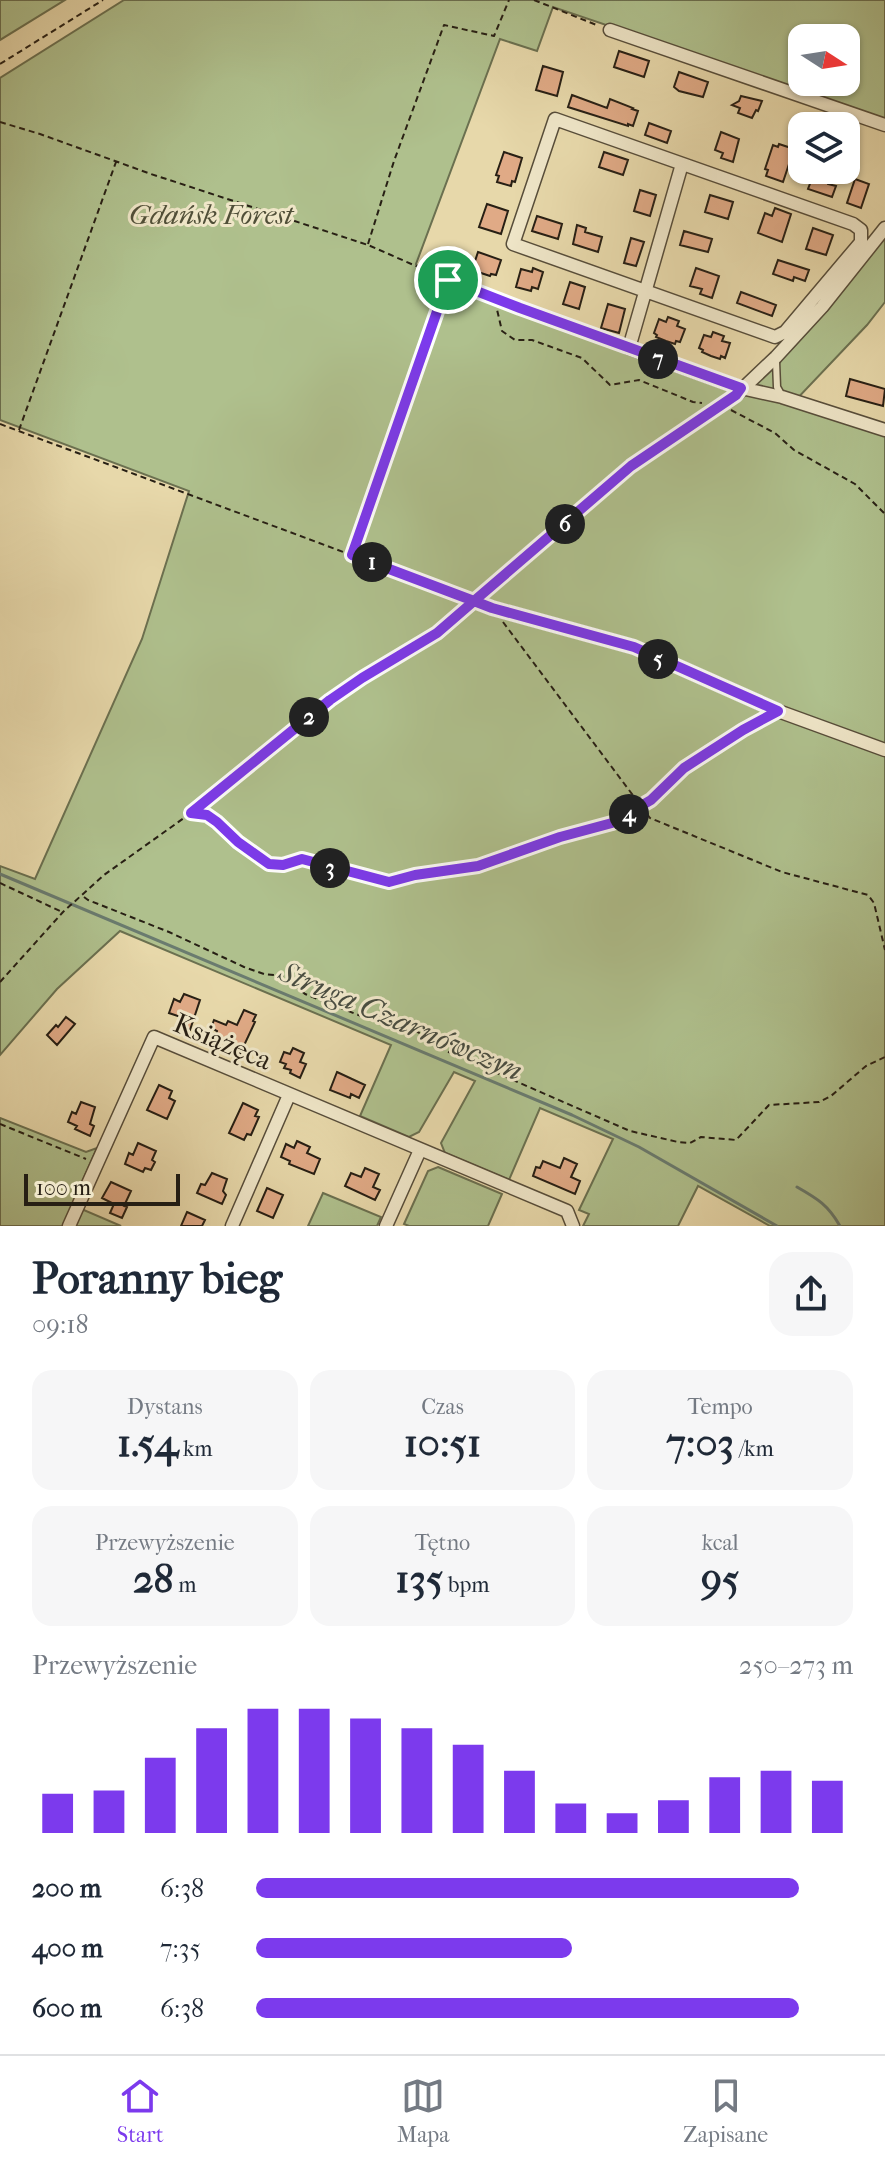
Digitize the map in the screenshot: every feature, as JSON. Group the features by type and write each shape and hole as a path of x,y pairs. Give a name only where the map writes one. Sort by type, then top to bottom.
{"street":[{"path":"610,30 885,125"},
{"path":"555,119 853,224 861,230 859,244 785,332 778,336 767,335 645,291 513,244 555,119"},
{"path":"682,164 629,348 741,388 782,397 885,430"},
{"path":"885,228 822,307 736,395 631,466 474,601 634,647 778,711 885,750"},
{"name":"Książęca","path":"69,1226 154,1037 567,1211 573,1226"},
{"path":"232,1226 289,1095"},
{"path":"386,1226 420,1150"}],"lane":[{"path":"776,357 776,376 782,397"}],"path":[{"path":"0,64 103,0"},
{"path":"368,245 394,161 444,25 494,36 509,0"},
{"path":"534,0 610,30"},
{"path":"0,122 368,245 448,280 629,348"},
{"path":"18,431 116,161"},
{"path":"352,555 448,280"},
{"path":"494,298 502,331 515,340 532,340 582,358 610,385 639,380 693,402 735,412 775,433 794,450 855,484 885,514"},
{"path":"0,424 474,601 437,633 330,700 191,813 104,875 63,912 0,982"},
{"path":"492,608 650,818 782,872 868,895 874,903 885,950"},
{"path":"191,813 207,815 269,864 283,865 302,859 389,882 478,866 560,837 612,823 642,807 684,768 778,711"},
{"path":"0,890 1,883 63,912"},
{"path":"82,895 244,967 264,974 284,976 305,994 361,1016 396,1021 444,1050 630,1131 678,1142 690,1143 701,1137 736,1140 769,1105 819,1102 831,1096 866,1066 885,1057"},
{"path":"0,1124 98,1163"}],"green space":[{"path":"0,0 65,0 0,40"},
{"name":"Gdańsk Forest","path":"124,0 885,0 885,119 817,96 860,96 860,24 788,24 788,86 553,7 537,51 500,39 416,264 421,271 726,388 738,397 789,352 885,237 885,302 791,405 885,436 885,1226 770,1226 698,1186 678,1226 583,1226 589,1214 579,1210 613,1139 540,1108 509,1180 445,1153 441,1143 475,1081 454,1072 419,1132 409,1137 360,1116 391,1045 120,931 57,989 0,1055 0,866 35,879 142,639 189,491 0,420 0,78"},
{"path":"0,1118 86,1152 97,1148 72,1205 121,1226 0,1226"},
{"path":"438,1167 502,1194 488,1226 404,1224 428,1171"},
{"path":"323,1193 381,1217 377,1226 308,1226"}],"building":[{"path":"619,51 649,61 644,77 614,67"},
{"path":"543,66 563,72 557,96 536,90"},
{"path":"679,72 708,82 703,97 674,87"},
{"path":"572,95 607,108 610,99 633,108 638,111 633,126 568,107"},
{"path":"741,96 762,101 752,118 738,113 740,108 732,105"},
{"path":"649,123 671,131 667,143 645,135"},
{"path":"721,132 739,139 733,162 721,158 723,153 715,150"},
{"path":"779,144 788,147 788,167 783,182 766,176 768,170 765,169 773,145 778,147"},
{"path":"504,152 522,158 511,186 497,182 499,176 496,175"},
{"path":"604,152 628,160 623,175 599,167"},
{"path":"860,181 869,184 861,208 847,203 853,184 860,184"},
{"path":"810,184 836,186 832,197 808,189"},
{"path":"640,190 656,195 650,216 634,211"},
{"path":"710,195 733,202 728,219 705,212"},
{"path":"487,204 508,211 501,234 479,227"},
{"path":"775,208 791,214 782,242 758,233 765,213 772,216"},
{"path":"537,216 562,224 558,239 532,231"},
{"path":"577,225 586,228 585,232 602,237 598,252 573,244"},
{"path":"813,228 833,235 826,255 806,249"},
{"path":"684,231 712,239 708,252 680,245"},
{"path":"631,238 644,242 636,266 624,263"},
{"path":"478,252 501,260 496,275 472,270"},
{"path":"778,260 809,270 805,281 794,277 793,281 773,274"},
{"path":"533,268 543,272 538,289 532,287 531,291 516,287 521,269 532,272"},
{"path":"696,268 719,276 712,298 700,294 702,289 690,286"},
{"path":"570,282 585,287 579,309 563,304"},
{"path":"741,292 776,305 772,316 737,303"},
{"path":"608,304 625,309 619,333 601,328"},
{"path":"668,317 679,321 677,326 685,329 680,342 676,341 675,344 656,337 654,333 659,319 666,322"},
{"path":"713,332 724,336 722,341 730,343 725,358 711,356 699,348 704,335 711,337"},
{"path":"850,379 885,389 883,406 846,396"},
{"path":"184,994 200,1000 190,1030 178,1025 181,1017 169,1013 174,999 180,1002"},
{"path":"244,1010 256,1015 240,1054 228,1049 231,1042 216,1036 217,1031 211,1028 214,1020 237,1025"},
{"path":"66,1017 75,1024 57,1045 47,1035"},
{"path":"293,1048 304,1053 300,1062 306,1064 300,1078 280,1062 284,1052 290,1054"},
{"path":"337,1072 365,1085 359,1098 330,1090"},
{"path":"159,1085 172,1091 169,1098 175,1101 167,1119 147,1110"},
{"path":"81,1102 95,1107 90,1136 68,1122"},
{"path":"243,1103 258,1110 255,1116 259,1117 251,1135 247,1134 244,1140 229,1133"},
{"path":"297,1141 310,1147 307,1153 320,1159 314,1174 289,1164 290,1161 281,1157 286,1144 294,1148"},
{"path":"138,1143 156,1151 151,1170 145,1168 143,1172 125,1164"},
{"path":"564,1158 577,1164 571,1177 580,1181 575,1194 533,1176 536,1167 540,1168 543,1161 560,1168"},
{"path":"365,1168 379,1174 373,1187 380,1190 375,1200 345,1186 351,1173 361,1177"},
{"path":"212,1173 227,1179 222,1204 197,1193"},
{"path":"111,1182 131,1191 122,1218 110,1213 114,1204 102,1198"},
{"path":"267,1188 283,1195 273,1218 257,1211"},
{"path":"187,1212 205,1220 202,1226 181,1226"}],"waterway":[{"name":"Struga Czarnówczyn","path":"0,874 572,1115 639,1147 777,1226"},
{"path":"797,1187 822,1203 840,1226"}],"route":[{"path":"448,280 352,555 474,601 437,633 330,700 191,813 207,815 263,861 275,866 302,859 389,882 478,866 560,837 612,823 642,807 684,768 778,711 634,647 474,601 631,466 736,395 741,388 448,280"}]}
